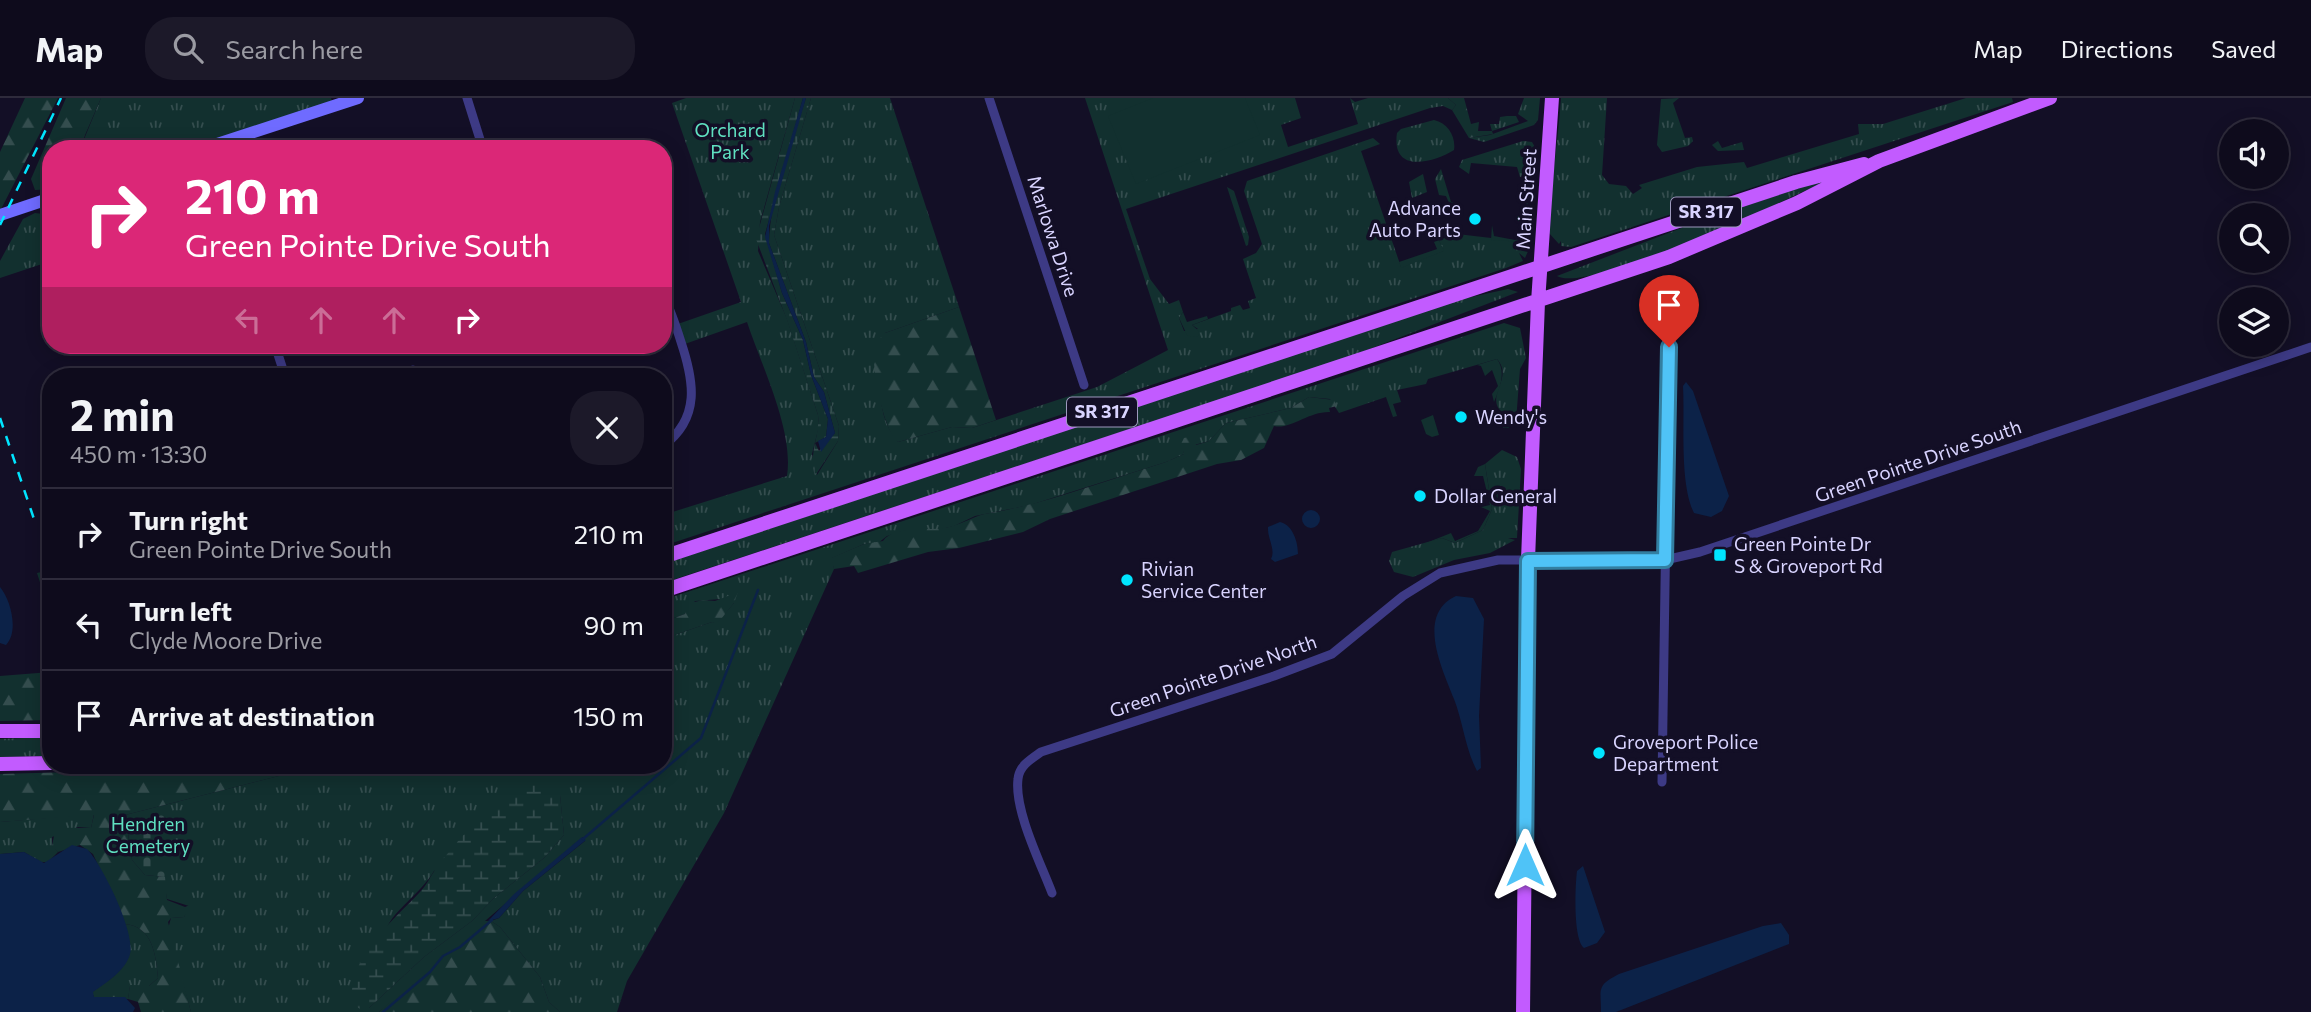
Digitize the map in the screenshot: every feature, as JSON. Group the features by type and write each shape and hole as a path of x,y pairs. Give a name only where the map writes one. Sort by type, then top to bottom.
{"main road":[{"name":"Main Street","path":"1523,1012 1528,561 1538,302 1552,98"},
{"name":"SR 317","path":"672,554 1796,182 1880,161 2050,98"},
{"name":"SR 317","path":"672,588 1538,302 1715,238 1831,187 1880,161"},
{"path":"0,732 42,731"},
{"path":"0,764 42,763"}],"street":[{"path":"230,140 358,98"},
{"path":"467,98 480,140"},
{"name":"Marlowa Drive","path":"989,98 1084,385"},
{"path":"0,215 42,201"},
{"path":"672,322 693,384 691,408 682,426 672,437"},
{"path":"1662,782 1669,324"},
{"name":"Green Pointe Drive South","path":"1528,561 1665,560 1737,540 2311,347"},
{"name":"Green Pointe Drive North","path":"1052,893 1019,802 1017,778 1026,762 1041,752 1274,676 1332,654 1403,596 1440,573 1499,560 1528,561"}],"green space":[{"path":"25,98 58,98 0,211 0,152"},
{"path":"66,98 101,98 83,140 48,140"},
{"path":"101,98 331,98 332,102 216,140 84,140"},
{"name":"Orchard Park","path":"686,98 795,98 760,222 758,251 787,319 818,415 818,430 812,454 817,475 838,441 839,426 774,235 779,207 811,98 890,98 959,307 885,333 880,376 881,404 884,417 898,442 952,427 972,428 1097,387 1168,350 1085,98 1295,98 1301,118 1281,125 1288,147 1358,124 1350,98 1355,102 1368,98 1448,98 1456,105 1452,110 1443,106 1430,108 1126,209 1150,279 1169,304 1179,300 1183,312 1179,318 1184,331 1198,329 1192,325 1231,311 1231,308 1240,305 1243,310 1250,308 1248,301 1256,298 1243,259 1256,253 1262,244 1244,191 1247,181 1373,138 1380,144 1361,151 1401,267 1443,251 1439,240 1449,236 1451,230 1456,230 1457,234 1525,242 1527,198 1519,197 1529,185 1533,187 1529,249 1525,258 1519,253 1523,261 1506,268 672,543 672,512 787,476 788,458 781,419 747,322 682,345 675,325 741,302 672,103"},
{"path":"795,98 803,98 786,159 806,98 811,98 779,207 774,235 839,426 838,441 815,476 813,460 818,415 787,320 756,239","holes":["776,193 769,243 806,342 814,377 824,392 835,433 819,451 815,443 826,437 828,419 811,375 803,340 782,293 765,234"]},
{"path":"1153,98 1245,98 1260,135 1136,184 1108,116"},
{"path":"1448,98 1464,98 1471,124 1479,122 1478,131 1492,131 1493,134 1469,138 1452,110 1456,105"},
{"path":"1524,98 1540,98 1538,120 1534,125 1484,142 1469,138 1490,135 1528,121 1518,114"},
{"path":"1561,98 1607,98 1602,175 1609,184 1626,186 1633,194 1642,188 1639,185 1697,167 1744,162 1747,168 1859,134 1858,124 1883,124 1966,98 2012,98 2013,102 1571,247 1561,246 1561,241 1559,244 1549,233"},
{"path":"1679,98 1673,103 1685,138 1692,137 1693,141 1688,146 1662,152 1657,145 1661,99"},
{"path":"1516,116 1519,122 1492,131 1490,124 1499,124 1500,117"},
{"path":"1434,120 1450,131 1454,150 1435,159 1415,162 1400,155 1397,133 1401,129"},
{"path":"1523,141 1532,142 1536,153 1533,168 1525,175 1520,177 1517,167 1471,163 1469,174 1459,167 1462,160"},
{"path":"1718,141 1722,148 1742,142 1744,150 1718,151 1712,145"},
{"path":"42,154 42,190 35,190 31,179"},
{"path":"1441,169 1451,202 1458,203 1458,206 1450,205 1446,196 1439,195 1435,179"},
{"path":"1423,174 1427,192 1412,198 1409,182"},
{"path":"1840,174 1741,220 1650,257 1609,271 1577,278 1557,276 1697,222"},
{"path":"1227,187 1234,191 1249,237 1246,246"},
{"path":"1519,197 1528,198 1526,242 1491,240 1492,225 1494,236 1515,240 1524,238 1525,222 1518,222 1517,216 1525,216 1526,200"},
{"path":"35,213 42,214 42,264 0,278 0,261 23,219"},
{"path":"1439,240 1444,251 1401,268 1399,262 1437,249 1434,242"},
{"path":"1508,289 1518,292 1346,358 672,580 672,561 1462,299"},
{"path":"959,307 996,420 972,428 952,427 898,442 888,427 877,386 874,352 879,339 885,333"},
{"path":"1183,312 1187,322 1207,316 1208,319 1192,325 1199,331 1198,336 1187,335 1179,318"},
{"path":"1504,323 1520,328 1526,358 1520,369 1516,421 1508,428 1503,428 1504,414 1496,401 1503,374 1497,359 1428,379 1426,384 1397,390 1401,402 1393,404 1397,416 1393,417 1386,397 1339,413 1330,399 1309,397 1291,408 1226,423 1209,441 1183,448 1184,454 1166,462 1030,505 975,516 954,526 937,530 902,531 887,536 878,543 864,544 832,558 834,569 724,813 627,981 617,1012 560,1012 549,1002 540,977 500,927 491,921 499,918 523,891 585,841 583,837 379,1012 191,1012 168,929 171,918 184,917 189,906 167,899 164,881 127,826 128,837 125,815 286,774 672,774 672,636 712,622 717,623 734,603 721,599 695,601 685,614 672,619 672,597","holes":["560,795 564,835 544,858 494,898 472,921 424,957 369,1008 378,956 386,929 434,871"]},
{"path":"1497,359 1502,375 1494,402 1492,394 1498,386 1492,370 1485,376 1481,366 1477,365"},
{"path":"1309,397 1334,400 1337,406 1329,408 1330,412 1315,414 1280,427 1274,426 1264,448 1241,460 1217,464 1050,519 1023,532 959,548 928,552 858,573 854,566 834,569 831,558 864,544 883,541 896,532 949,527 1166,462 1184,454 1181,444 1184,438 1193,436 1196,445 1209,441 1226,423 1291,408"},
{"path":"1433,415 1439,435 1432,437 1426,434 1421,420"},
{"path":"1502,450 1517,457 1521,469 1517,538 1508,538 1515,540 1490,553 1454,560 1413,577 1394,572 1389,561 1392,552 1442,538 1455,543 1483,530 1492,509 1485,464"},
{"path":"1485,464 1492,509 1483,530 1455,543 1442,538 1421,545 1451,533 1455,541 1478,531 1490,511 1481,507 1490,505 1483,476 1474,476 1478,467"},
{"path":"42,572 42,588 37,573"},
{"path":"738,592 734,603 717,624 712,622 672,636 672,619 685,614 690,603 715,601"},
{"path":"42,673 42,720 0,721 0,676"},
{"path":"42,737 42,756 0,757 0,739"},
{"path":"0,774 286,774 125,815 132,860 145,875 165,877 167,900 185,907 192,904 184,917 171,918 168,922 191,1012 141,1012 138,1002 128,999 130,985 149,986 158,978 151,943 141,930 125,924 93,854 80,845 58,852 52,846 55,831 91,828 94,815 0,822"},
{"path":"528,783 553,788 560,795 564,835 544,858 494,898 472,921 424,957 369,1008 360,1009 352,1003 357,970 374,941 422,890 466,832 501,801"},
{"name":"Hendren Cemetery","path":"171,811 165,877 145,875 132,860 127,826 153,813"},
{"path":"94,814 91,828 78,827 52,837 52,845 58,852 48,862 41,862 24,852 0,854 0,822"},
{"path":"483,921 491,921 500,927 540,977 549,1002 560,1012 379,1012 457,940"},
{"path":"125,924 134,926 147,936 154,951 158,978 149,986 130,986 128,999 94,997 92,992 119,971 127,957 129,948"}],"water":[{"path":"803,98 806,98 769,226 769,243 806,342 814,377 824,392 835,433 821,452 818,441 826,437 828,419 811,375 803,340 782,293 765,237 775,192"},
{"path":"1686,382 1693,391 1729,496 1722,511 1711,517 1694,513 1686,485 1683,386"},
{"path":"1311,510 1317,513 1320,519 1317,525 1311,528 1305,525 1302,519 1305,513"},
{"path":"1280,522 1294,535 1298,554 1275,562 1271,559 1268,527"},
{"path":"0,587 7,600 13,624 6,645 0,643"},
{"path":"1456,596 1473,598 1484,619 1479,716 1481,768 1477,771 1439,659 1434,629 1437,616 1444,605"},
{"path":"582,837 586,840 523,891 499,918 488,921 514,894"},
{"path":"72,845 87,849 101,869 123,916 130,944 128,960 115,976 93,992 94,997 125,997 135,1008 133,1012 0,1012 0,854 24,852 44,863"},
{"path":"1583,866 1605,932 1597,943 1584,948 1580,943 1576,924 1575,900 1577,871"},
{"path":"1781,923 1789,935 1789,944 1616,1012 1601,1012 1601,988 1619,974 1763,926"}],"waterway":[{"path":"672,763 701,738 758,590"},
{"path":"583,839 659,774"},
{"path":"383,1012 430,972 443,956 460,947 492,920"}],"railway":[{"path":"0,225 61,98"},
{"path":"0,418 35,522"}],"place":[{"name":"Advance Auto Parts","path":"1475,219"},
{"name":"Wendy's","path":"1461,417"},
{"name":"Dollar General","path":"1420,496"},
{"name":"Green Pointe Dr S & Groveport Rd","path":"1720,555"},
{"name":"Rivian Service Center","path":"1127,580"},
{"name":"Groveport Police Department","path":"1599,753"}],"route":[{"path":"1525,865 1528,561 1665,560 1669,347"}]}
